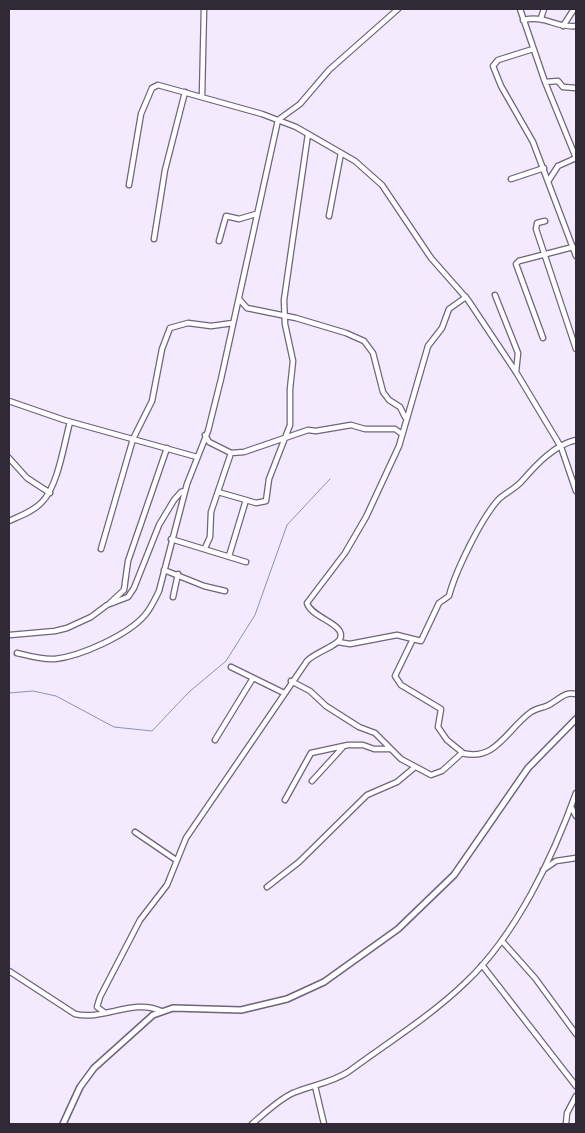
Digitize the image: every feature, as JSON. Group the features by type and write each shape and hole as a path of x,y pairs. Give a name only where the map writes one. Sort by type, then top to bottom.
{"street":[{"path":"202,96 204,9"},
{"path":"17,654 55,659 87,650 122,632 138,621 152,605 158,591 185,491 204,435 208,431 278,120 300,104 329,70 397,9"},
{"path":"520,9 545,82 576,158 558,166 548,180"},
{"path":"541,18 544,9"},
{"path":"563,27 574,9"},
{"path":"523,20 541,18 563,27 576,26"},
{"path":"533,49 498,60 493,66 544,168 576,256"},
{"path":"545,82 558,81 563,87 576,88"},
{"path":"129,185 141,114 152,88 158,85 202,96 278,120 308,134 355,161 382,185 431,258 452,285 466,297 516,372 561,447 576,492"},
{"path":"154,239 165,170 186,92"},
{"path":"218,492 256,503 266,500 269,479 290,425 290,389 294,369 284,316 286,280 308,134"},
{"path":"329,216 341,154"},
{"path":"511,179 544,168"},
{"path":"219,241 226,216 239,219 256,214"},
{"path":"545,220 537,223 536,226 576,349"},
{"path":"543,338 516,264 519,261 573,247"},
{"path":"495,295 518,353 516,372"},
{"path":"338,642 341,635 338,627 312,613 308,604 345,553 366,517 402,434 405,419 425,362 428,346 442,328 449,309 466,297"},
{"path":"239,298 244,307 346,333 364,341 373,354 383,392 389,400 400,406 405,419"},
{"path":"101,549 133,439 152,401 162,349 170,328 188,323 211,326 232,324"},
{"path":"9,401 70,422 197,457"},
{"path":"9,520 32,510 42,503 50,493 70,422"},
{"path":"204,435 209,442 231,453 244,452 308,430 316,431 351,425 365,428 395,429 402,434"},
{"path":"104,1012 98,1009 100,997 140,920 168,885 186,838 291,681 313,655 338,642 350,644 387,635 420,641 439,603 450,596 452,584 462,563 495,504 541,460 576,440"},
{"path":"10,635 55,631 67,628 91,617 124,590 128,561 147,501 167,448"},
{"path":"205,548 210,537 210,519 231,453"},
{"path":"9,458 27,478 50,493"},
{"path":"107,605 128,597 134,588 159,525 174,500 181,492 185,491"},
{"path":"228,556 246,500"},
{"path":"171,538 246,562"},
{"path":"164,570 204,586 224,591"},
{"path":"173,597 178,574"},
{"path":"413,639 395,676 401,685 441,709 438,727 447,740 468,756 494,750 515,724 532,711 553,703 562,695 576,694"},
{"path":"231,667 284,693"},
{"path":"215,740 253,678"},
{"path":"291,681 310,691 326,706 359,727 375,732 390,749 415,768 431,775 437,773 463,753"},
{"path":"9,971 75,1014 87,1016 145,1007 161,1011 181,1008 228,1011 252,1009 306,992 343,969 398,929 445,885 482,837 534,761 576,718"},
{"path":"285,800 311,753 343,746 363,745 374,749 390,749"},
{"path":"312,781 343,746"},
{"path":"267,888 299,862 363,798 397,782 415,768"},
{"path":"252,1124 277,1103 292,1094 338,1078 348,1072 456,991 482,965 502,942 542,871 576,793"},
{"path":"571,807 576,816"},
{"path":"135,832 176,860"},
{"path":"542,871 556,861 576,858"},
{"path":"502,942 535,978 576,1034"},
{"path":"482,965 576,1086"},
{"path":"63,1124 80,1087 94,1068 140,1026 161,1011"},
{"path":"315,1086 324,1124"},
{"path":"566,1124 567,1113 576,1096"}],"waterway":[{"path":"9,693 33,691 56,696 114,727 152,731 189,692 226,661 255,615 287,525 330,479"}]}
